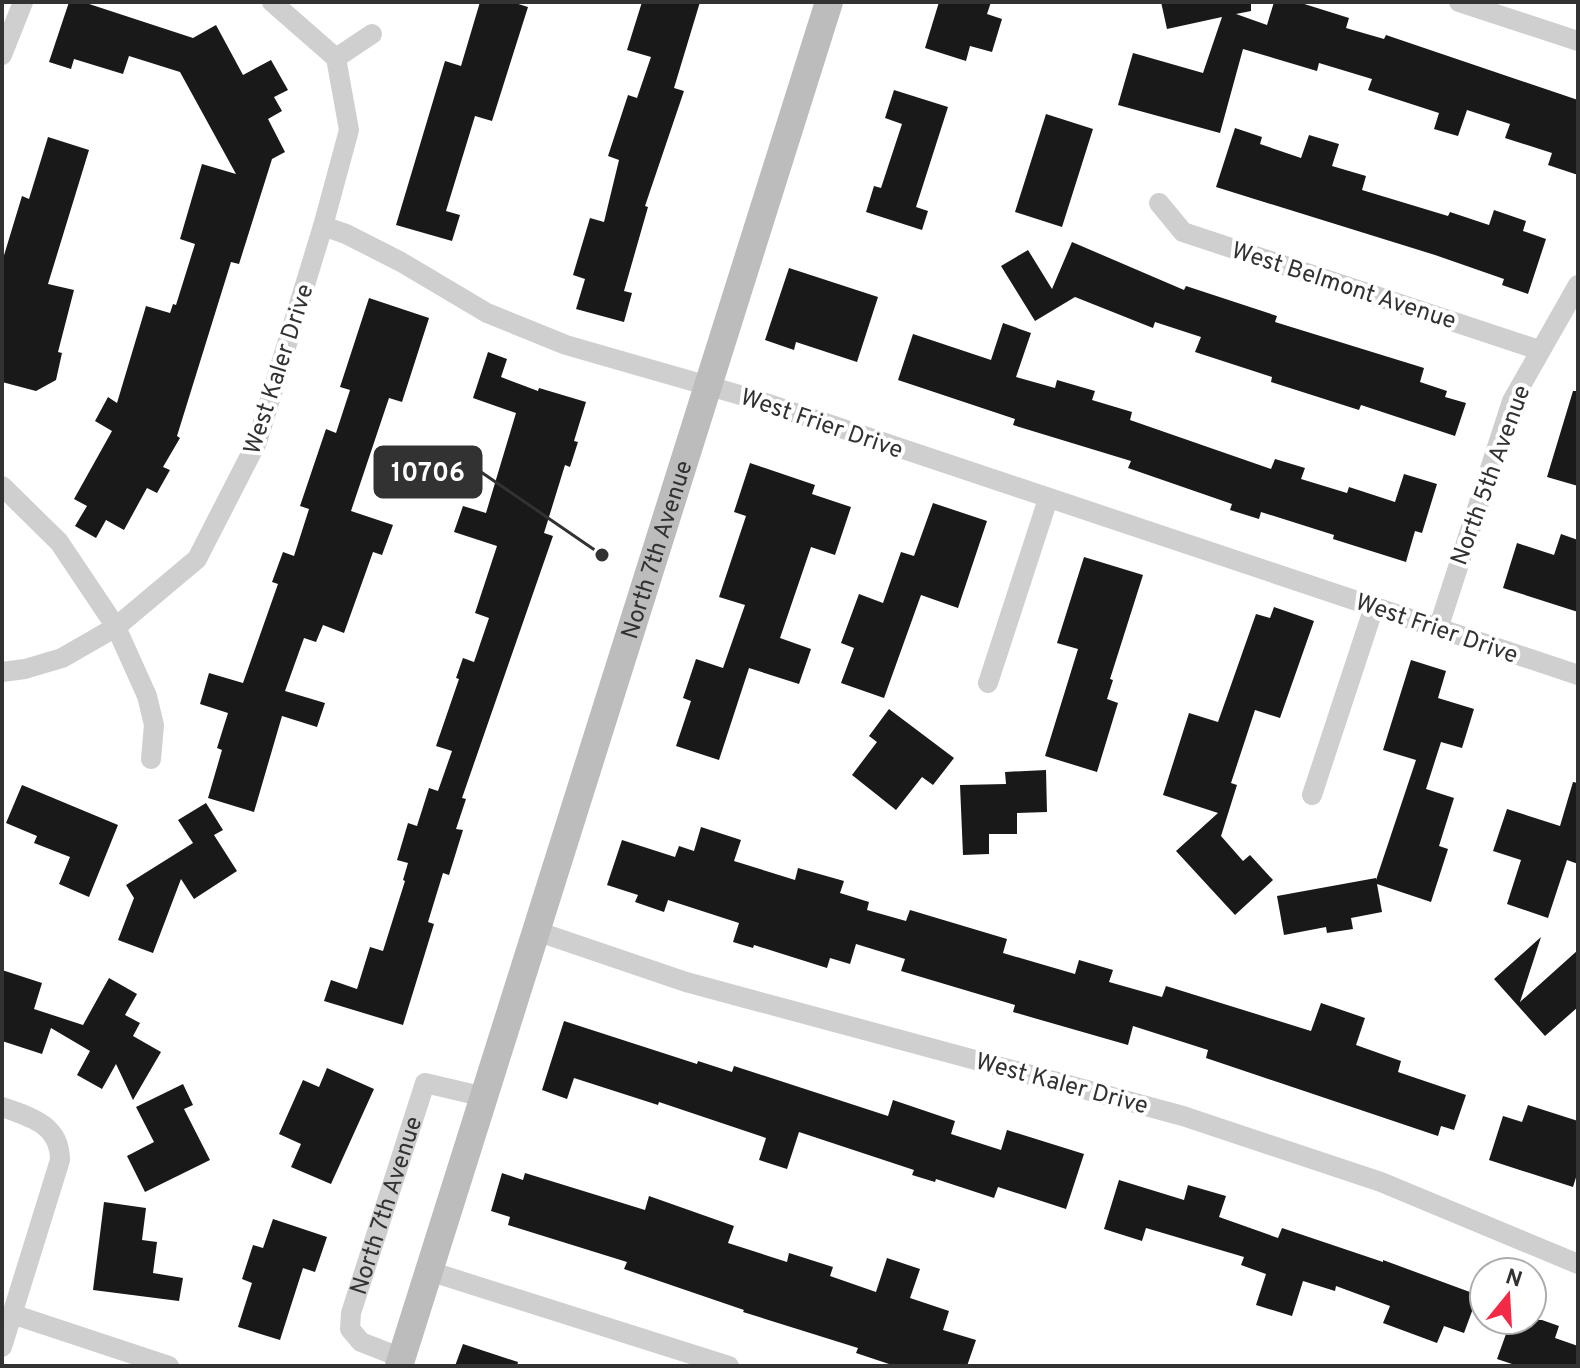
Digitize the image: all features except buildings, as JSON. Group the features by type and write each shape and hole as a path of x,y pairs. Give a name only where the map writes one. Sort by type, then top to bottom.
{"main road":[{"name":"North 7th Avenue","path":"401,1362 829,2"}],"street":[{"path":"2,55 23,2"},
{"path":"272,2 336,58 349,130 323,226"},
{"path":"1459,2 1578,41"},
{"path":"336,58 372,34"},
{"name":"West Belmont Avenue","path":"1159,203 1183,232 1539,350"},
{"name":"West Frier Drive","path":"323,226 401,262 487,313 566,345 708,386 1578,675"},
{"name":"West Kaler Drive","path":"2,672 62,658 116,627 197,559 257,442 323,226"},
{"name":"North 5th Avenue","path":"1438,629 1512,401 1578,285"},
{"path":"2,486 59,542 116,627 147,696 154,725 151,759"},
{"path":"988,683 1048,499"},
{"path":"1312,795 1374,607"},
{"name":"West Kaler Drive","path":"536,931 686,982 1183,1116 1381,1182 1578,1264"},
{"name":"North 7th Avenue","path":"401,1362 361,1342 350,1329 351,1313 425,1083 485,1097"},
{"path":"2,1107 23,1114 55,1135 60,1145 60,1160 2,1347"},
{"path":"429,1271 729,1366"},
{"path":"12,1314 169,1366"}],"place":[{"name":"10706","path":"602,555"}]}
